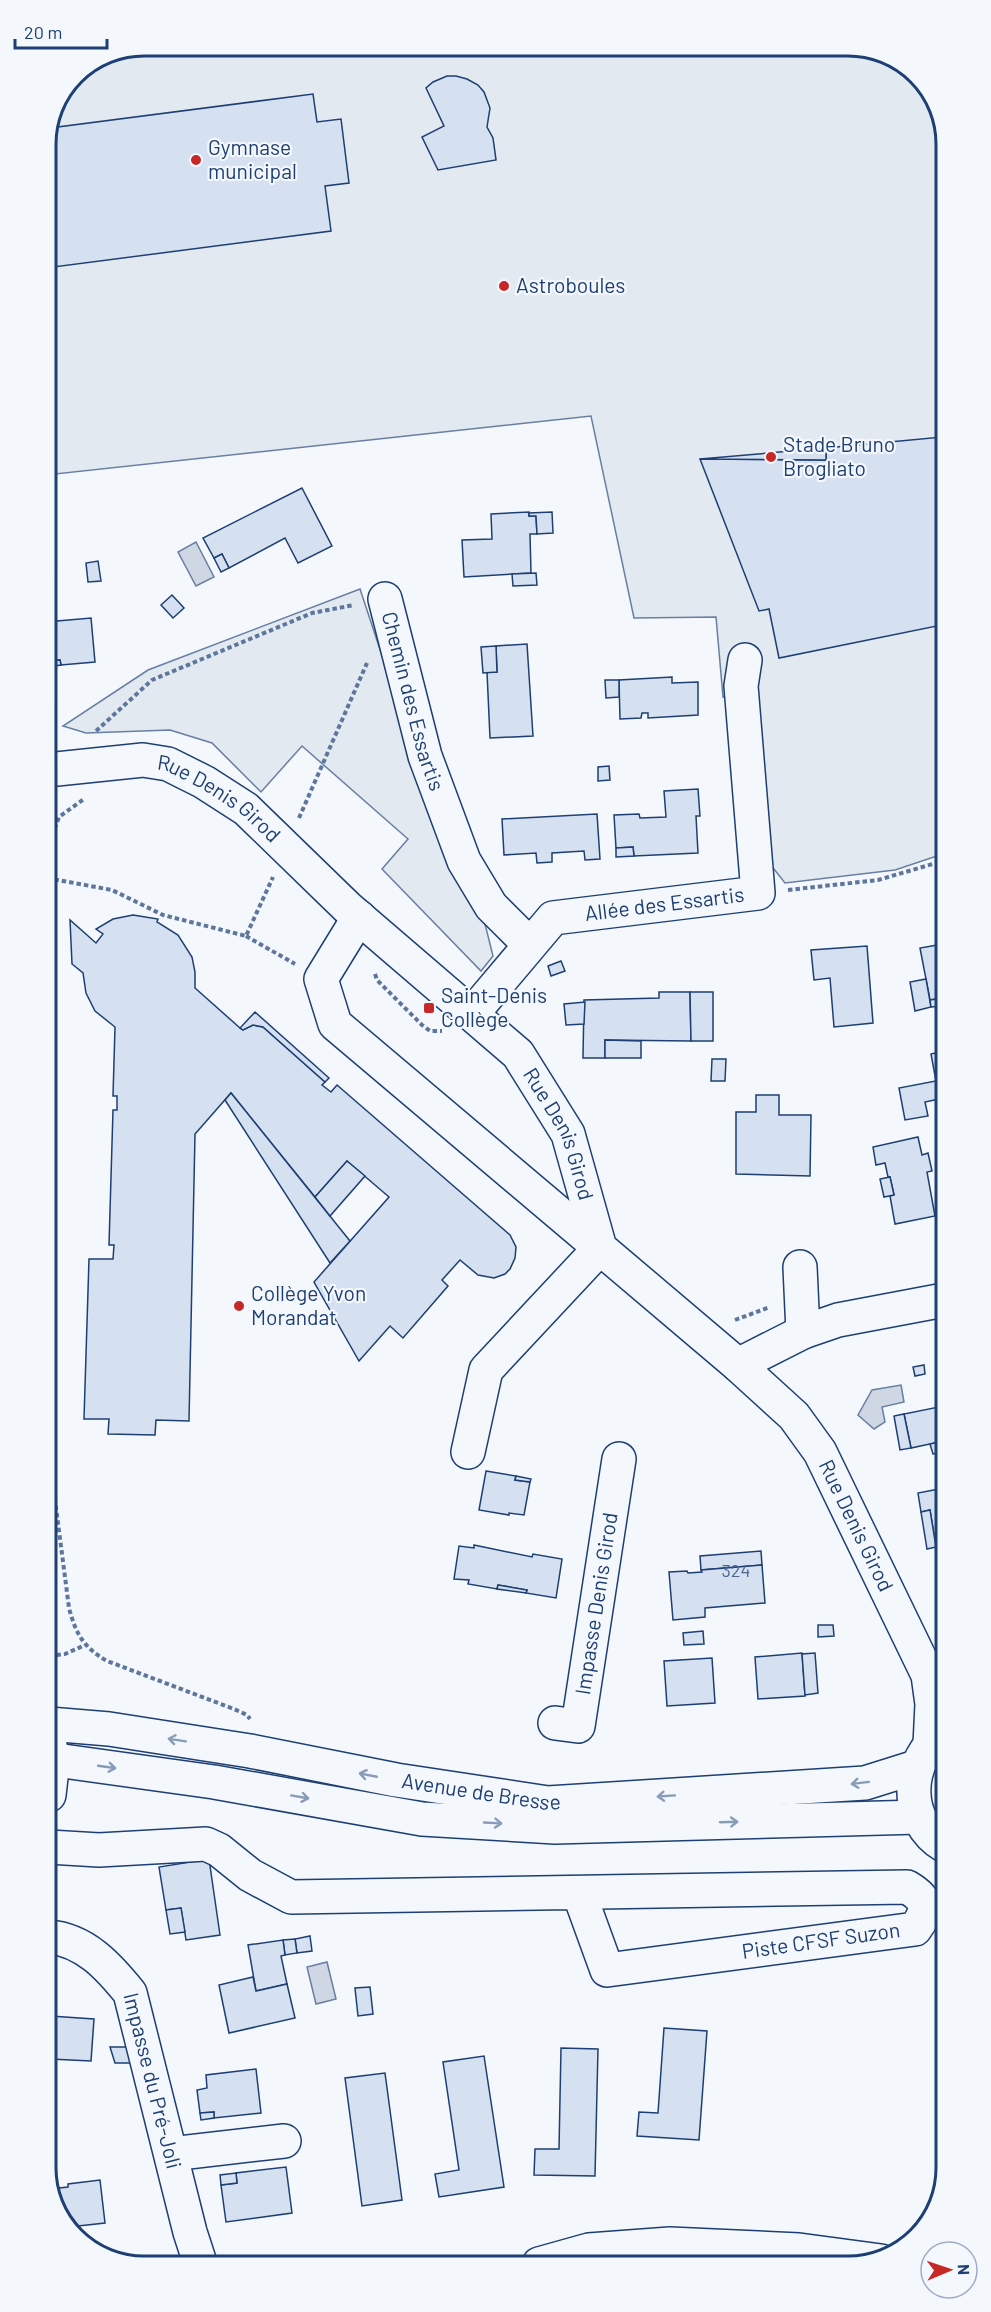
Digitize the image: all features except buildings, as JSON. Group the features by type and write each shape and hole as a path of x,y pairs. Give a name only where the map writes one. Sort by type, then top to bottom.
{"street":[{"name":"Chemin des Essartis","path":"385,599 425,756 464,861 491,906 529,944"},
{"name":"Allée des Essartis","path":"529,944 554,918 758,893 741,686 745,660"},
{"name":"Rue Denis Girod","path":"56,769 143,760 168,764 204,782 246,809 359,917 518,1054 568,1134 600,1248 738,1365 794,1416 820,1452 936,1681 932,1704 930,1748 913,1784 914,1801 919,1817"},
{"path":"359,917 321,979 335,1024 600,1248 486,1370 468,1452"},
{"path":"472,1014 529,944"},
{"path":"800,1267 803,1332"},
{"path":"738,1365 803,1332 838,1320 936,1302"},
{"name":"Impasse Denis Girod","path":"555,1723 578,1726 620,1459"},
{"name":"Avenue de Bresse","path":"55,1725 109,1729 250,1751 396,1780 549,1803 865,1783 930,1748"},
{"name":"Avenue de Bresse","path":"55,1755 433,1820 555,1827 919,1817"},
{"path":"919,1817 928,1832 936,1839"},
{"name":"Piste CFSF Suzon","path":"55,1847 99,1850 206,1844 219,1850 250,1875 291,1898 907,1887 919,1894 925,1904 925,1917 915,1929 607,1970 579,1893"},
{"name":"Impasse du Pré-Joli","path":"55,1938 84,1948 105,1963 130,1993 198,2256"},
{"path":"171,2154 284,2141"},
{"path":"568,2256 589,2250 670,2244 799,2256"}],"path":[{"name":"Chemin des Essartis","path":"91,736 152,680 312,613 385,599"},
{"path":"246,936 369,654"},
{"path":"56,827 59,818 87,797"},
{"path":"758,893 878,880 936,863"},
{"path":"56,880 112,890 163,915 246,936 321,979"},
{"path":"55,1503 69,1608 74,1627 85,1645 107,1661 247,1715 253,1724 250,1751"},
{"path":"55,1655 65,1654 85,1645"}],"shaded area":[{"name":"Stade Bruno Brogliato","path":"144,55 853,56 870,58 892,67 914,85 931,115 936,144 936,856 895,870 785,883 766,859 752,692 723,697 716,617 634,618 591,416 56,474 56,138 58,121 74,90 85,77 99,67 115,60"},
{"path":"196,542 214,577 196,586 178,552"},
{"path":"360,589 433,810 482,912 493,956 481,971 382,869 408,839 302,746 261,792 212,743 170,730 86,733 63,726 148,670"},
{"path":"901,1385 904,1402 882,1407 885,1422 874,1429 858,1415 872,1390"},
{"path":"327,1962 336,1999 316,2004 307,1967"}],"place":[{"name":"Gymnase municipal","path":"196,160"},
{"name":"Astroboules","path":"504,286"},
{"name":"Stade Bruno Brogliato","path":"771,457"},
{"name":"Saint-Denis Collège","path":"429,1008"},
{"name":"Collège Yvon Morandat","path":"239,1306"}]}
